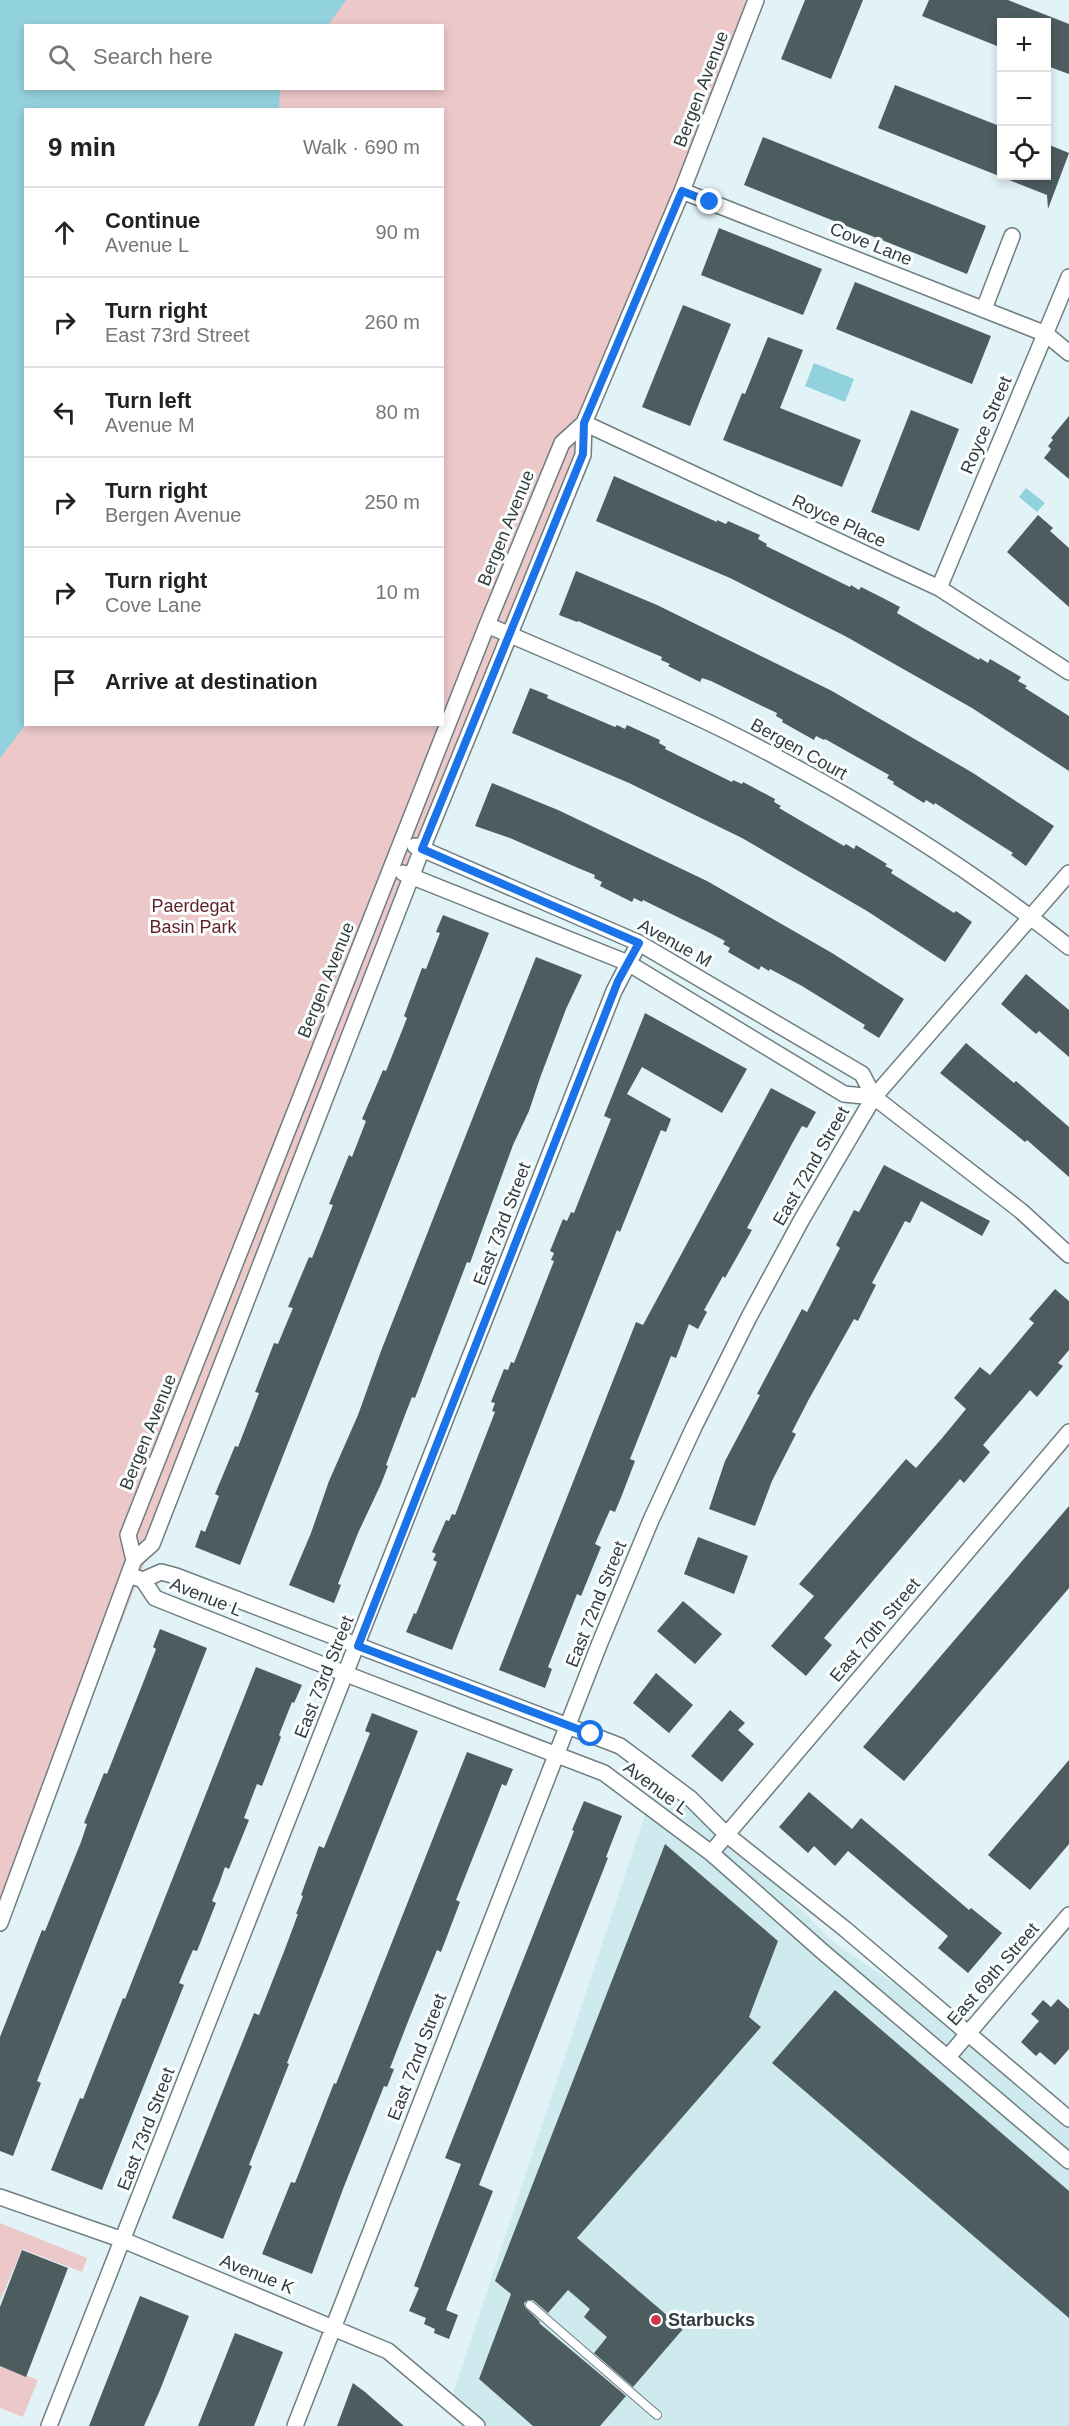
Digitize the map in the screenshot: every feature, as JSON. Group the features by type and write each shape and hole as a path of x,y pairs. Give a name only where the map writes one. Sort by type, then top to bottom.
{"street":[{"name":"Bergen Avenue","path":"134,1560 152,1544 422,849 583,454 584,423 682,191 756,0"},
{"name":"Cove Lane","path":"682,191 1046,334 1069,353"},
{"path":"984,309 1012,236"},
{"name":"Royce Street","path":"939,588 1069,277"},
{"name":"Bergen Avenue","path":"0,1923 136,1577 128,1535 487,625 562,443 584,423"},
{"name":"Royce Place","path":"584,423 939,588 1069,672"},
{"name":"Bergen Court","path":"487,625 642,692 729,733 800,771 889,822 1032,918 1069,948"},
{"name":"Avenue M","path":"402,841 639,943 862,1074 874,1097 1020,1211 1069,1255"},
{"path":"391,869 628,963 844,1094 874,1097"},
{"name":"East 72nd Street","path":"295,2426 599,1645 651,1520 694,1427 797,1228 874,1097 1069,873"},
{"name":"East 73rd Street","path":"49,2426 610,1002 639,943"},
{"name":"East 70th Street","path":"711,1853 1069,1432"},
{"name":"Avenue L","path":"1069,2119 726,1834 691,1799 620,1746 176,1576 161,1572 136,1577 154,1598 604,1773 711,1853 823,1952 1069,2161"},
{"name":"East 69th Street","path":"948,2057 1069,1916"},
{"name":"Avenue K","path":"0,2197 123,2240 388,2351 477,2426"}],"lane":[{"path":"530,2305 657,2415"}],"shaded area":[{"path":"658,1775 726,1834 833,1942 968,2033 1069,2119 1069,2426 477,2426 450,2403"}],"green space":[{"name":"Paerdegat Basin Park","path":"297,0 757,0 0,1932 0,743 24,682 24,726 444,726 444,108 253,108 261,90 444,90 444,24 287,24"},
{"path":"0,2223 87,2258 82,2272 22,2249 0,2301"},
{"path":"0,2366 38,2380 23,2417 0,2408"}],"water":[{"path":"0,0 346,0 329,24 24,24 24,90 280,90 279,108 24,108 24,726 0,758"},
{"path":"814,363 854,379 845,402 805,386"},
{"path":"1026,488 1045,503 1037,512 1019,497"}],"building":[{"path":"805,0 863,0 831,79 781,59"},
{"path":"929,0 1008,0 1069,24 1069,74 1051,67 1051,18 997,18 997,46 922,16"},
{"path":"895,85 997,125 997,175 878,128"},
{"path":"763,137 986,226 967,274 744,185"},
{"path":"1051,146 1069,153 1048,209 1047,195 1009,180 1051,180"},
{"path":"719,228 822,269 803,315 701,275"},
{"path":"855,282 991,336 972,384 836,329"},
{"path":"683,305 731,324 690,426 642,407"},
{"path":"768,337 803,350 780,408 861,440 842,487 723,440"},
{"path":"911,410 959,429 919,531 871,512"},
{"path":"1069,416 1069,479 1044,458 1051,449 1048,446 1053,440 1051,438"},
{"path":"614,476 717,522 717,520 726,524 728,521 760,535 758,539 767,544 766,546 850,587 851,585 859,590 861,587 883,598 900,607 897,613 930,632 979,660 980,658 988,663 990,659 1021,677 1018,681 1027,686 1025,688 1069,716 1069,771 972,708 845,636 730,578 596,521"},
{"path":"1038,515 1053,528 1050,531 1069,548 1069,607 1007,552"},
{"path":"576,571 657,605 832,691 973,773 1054,826 1026,866 1011,855 1013,853 935,803 934,805 926,800 924,803 893,784 894,782 887,778 889,775 825,739 816,736 814,740 782,722 783,720 776,716 777,713 711,681 702,678 700,682 668,666 670,664 661,660 662,657 559,615"},
{"path":"530,688 548,695 547,698 615,727 617,725 625,729 627,725 660,740 659,743 666,747 665,749 732,782 733,780 742,784 743,782 775,799 774,802 781,806 779,808 844,846 846,844 854,849 856,845 887,864 885,866 893,870 891,873 972,922 945,962 867,911 742,838 629,783 512,733"},
{"path":"492,783 558,810 707,881 832,953 904,999 879,1038 863,1028 865,1025 802,986 770,969 769,971 761,966 759,970 728,952 730,948 723,944 725,941 708,932 643,900 642,902 634,898 632,902 600,886 602,882 594,878 595,875 510,838 475,826"},
{"path":"443,915 489,933 240,1565 195,1547 201,1530 205,1532 219,1496 215,1494 235,1446 238,1447 259,1393 255,1392 274,1343 278,1344 293,1308 288,1307 326,1223 333,1205 329,1204 349,1155 352,1157 366,1121 362,1119 383,1070 386,1071 407,1018 404,1016 422,968 426,969 440,933 436,932"},
{"path":"536,957 582,975 566,1009 529,1111 513,1145 470,1263 467,1262 415,1398 412,1397 405,1415 381,1484 358,1533 338,1584 341,1585 334,1603 289,1585 311,1533 329,1481 358,1415"},
{"path":"1026,974 1069,1010 1069,1057 1039,1031 1036,1034 1001,1004"},
{"path":"645,1013 747,1069 722,1113 642,1067 627,1094 671,1119 666,1132 661,1130 620,1232 617,1230 452,1650 406,1632 414,1613 416,1614 437,1562 433,1560 436,1554 432,1552 446,1520 449,1521 452,1514 455,1515 495,1412 492,1411 495,1403 491,1402 504,1369 508,1370 511,1362 514,1363 554,1261 551,1260 554,1253 550,1251 563,1219 567,1221 571,1212 574,1213 611,1119 604,1116"},
{"path":"966,1043 1014,1083 1016,1081 1069,1127 1069,1177 1027,1140 1025,1142 940,1073"},
{"path":"771,1088 816,1112 807,1128 802,1126 793,1142 747,1228 752,1230 704,1310 707,1312 698,1329 689,1324 676,1358 671,1356 630,1459 635,1461 622,1495 615,1512 610,1510 595,1544 601,1547 581,1596 577,1594 548,1667 552,1669 545,1688 499,1670 636,1322 643,1325"},
{"path":"884,1165 990,1221 982,1236 921,1201 910,1223 905,1221 872,1283 876,1285 858,1321 854,1319 792,1432 796,1434 772,1481 755,1526 709,1509 725,1461 760,1395 757,1394 802,1309 807,1312 840,1248 836,1245 854,1210 859,1212"},
{"path":"1055,1289 1069,1301 1069,1350 1058,1363 1063,1366 1037,1397 1030,1390 983,1445 990,1452 964,1483 960,1479 824,1638 832,1645 806,1676 771,1646 814,1596 799,1584 906,1459 916,1468 943,1437 966,1409 954,1398 980,1367 990,1375 1034,1323 1029,1319"},
{"path":"1069,1506 1069,1588 904,1781 863,1747"},
{"path":"698,1537 748,1556 734,1594 684,1574"},
{"path":"683,1601 722,1634 695,1664 657,1631"},
{"path":"160,1629 207,1648 37,2081 41,2083 13,2156 0,2151 0,2037 42,1930 45,1931 81,1842 87,1824 84,1823 104,1773 107,1774 143,1683 156,1649 153,1647"},
{"path":"256,1667 302,1685 294,1703 292,1702 262,1786 257,1784 244,1818 249,1820 229,1869 225,1867 212,1901 216,1903 197,1951 193,1950 179,1983 184,1985 102,2190 51,2170 80,2098 83,2099 123,1998 125,1999"},
{"path":"656,1673 693,1705 669,1733 633,1703"},
{"path":"730,1710 745,1723 738,1730 754,1744 722,1782 691,1756"},
{"path":"372,1713 418,1731 287,2063 289,2064 249,2165 252,2166 223,2239 172,2218 254,2013 259,2015 298,1914 296,1914 303,1896 301,1895 319,1846 324,1848 370,1733 365,1731"},
{"path":"467,1752 513,1769 506,1786 502,1784 456,1900 460,1902 441,1952 437,1950 409,2019 390,2068 394,2069 387,2087 384,2086 312,2274 262,2254 291,2182 295,2183 334,2083 336,2084"},
{"path":"1069,1760 1069,1844 1030,1890 988,1855"},
{"path":"809,1792 852,1829 861,1818 969,1910 971,1908 1002,1933 968,1973 938,1948 948,1936 848,1851 835,1866 814,1846 808,1853 779,1827"},
{"path":"584,1801 622,1816 606,1857 608,1858 479,2185 493,2191 446,2310 458,2315 449,2339 434,2333 435,2329 424,2324 426,2318 409,2311 419,2288 414,2286 461,2164 445,2158"},
{"path":"665,1844 778,1941 749,2017 761,2027 577,2238 683,2329 633,2387 594,2353 607,2337 584,2317 590,2309 568,2290 548,2313 533,2300 528,2300 524,2303 525,2307 539,2323 626,2396 600,2426 533,2426 479,2379 511,2294 495,2281"},
{"path":"835,1990 1069,2191 1069,2318 772,2063"},
{"path":"1058,1999 1069,2009 1069,2049 1055,2065 1040,2052 1036,2056 1021,2042 1039,2021 1031,2014 1043,2000 1051,2007"},
{"path":"22,2250 68,2268 26,2377 0,2366 0,2307"},
{"path":"140,2296 189,2316 160,2390 144,2426 89,2426"},
{"path":"235,2333 283,2352 254,2426 198,2426"},
{"path":"353,2383 365,2392 404,2426 337,2426"}],"place":[{"name":"Starbucks","path":"656,2320"}],"route":[{"path":"591,1734 358,1646 618,981 639,943 422,849 583,454 584,423 682,191 710,202"}]}
